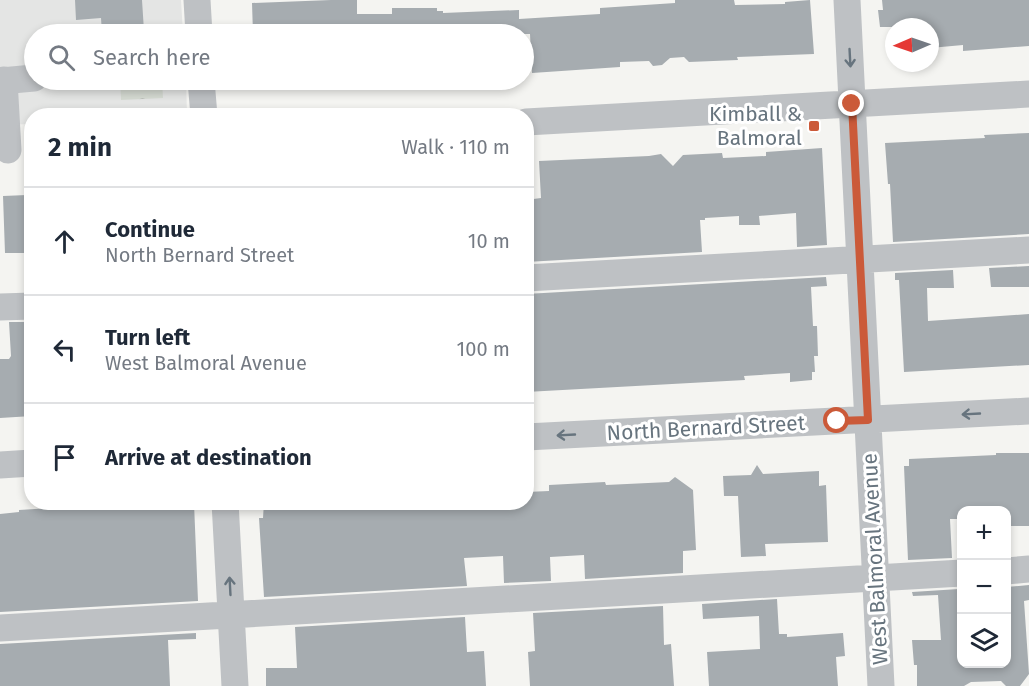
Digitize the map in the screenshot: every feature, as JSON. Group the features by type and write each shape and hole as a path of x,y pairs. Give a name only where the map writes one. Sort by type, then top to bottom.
{"street":[{"path":"197,0 198,24"},
{"name":"West Balmoral Avenue","path":"847,0 881,686"},
{"path":"13,150 2,80 24,79"},
{"path":"202,90 203,108"},
{"path":"534,122 1029,94"},
{"path":"534,278 1029,250"},
{"path":"0,308 24,306"},
{"name":"North Bernard Street","path":"534,437 1029,411"},
{"path":"0,465 24,464"},
{"path":"225,510 235,686"},
{"path":"1011,571 1029,569"},
{"path":"0,628 957,573"}],"shaded area":[{"path":"0,0 181,0 182,24 24,24 24,90 186,90 187,108 24,108 24,124 0,125"}],"green space":[{"path":"120,90 163,90 163,98 121,100"}],"building":[{"path":"75,0 142,0 144,24 101,24 101,18 76,20"},
{"path":"357,0 357,14 392,14 392,8 437,8 437,11 443,11 443,13 519,10 519,19 600,14 600,8 675,3 675,0 734,0 735,5 785,4 785,2 810,0 814,54 737,57 738,60 689,62 684,57 670,58 662,65 653,66 649,61 620,62 620,67 534,73 534,24 253,24 252,3"},
{"path":"882,0 1029,0 1029,46 963,51 963,45 939,47 939,18 885,18 885,27 880,27 878,10 883,10"},
{"path":"1029,133 1029,234 893,242 885,143 985,138 984,135"},
{"path":"822,148 827,245 797,247 796,213 759,216 760,225 739,225 739,216 700,220 702,252 534,262 534,199 541,198 539,161 661,154 673,166 683,155 722,153 723,158 766,156 766,152"},
{"path":"24,195 24,253 5,253 3,196"},
{"path":"1029,266 1029,287 991,287 989,268"},
{"path":"953,270 954,288 927,288 928,321 1029,314 1029,365 904,372 899,280 895,280 895,273"},
{"path":"826,277 827,286 811,287 813,326 817,326 818,356 814,356 815,372 812,372 812,380 790,382 790,373 744,376 745,380 534,392 534,294"},
{"path":"9,322 24,322 24,416 0,418 0,359 9,359 11,356"},
{"path":"996,453 1029,453 1029,526 1011,526 1011,506 957,506 957,519 950,519 952,558 908,560 904,466 909,466 909,459 996,455"},
{"path":"757,465 763,474 819,471 819,486 826,485 828,542 765,544 766,556 741,557 738,496 724,496 723,476 751,475"},
{"path":"675,477 693,490 696,550 683,551 683,573 585,579 584,555 550,557 551,581 504,583 503,556 464,558 467,586 264,597 259,518 263,518 264,510 534,510 534,492 549,491 549,485 669,482"},
{"path":"19,510 194,510 198,601 0,612 0,514 19,512"},
{"path":"1029,585 1029,600 1024,601 1029,674 1020,686 1006,686 1001,681 971,682 964,686 917,686 917,665 914,665 912,640 941,640 938,595 913,596 912,592 957,589 957,668 1011,668 1011,587"},
{"path":"777,599 779,634 787,634 787,637 843,633 845,656 836,657 838,686 709,686 707,652 760,649 759,616 703,619 702,604"},
{"path":"663,606 664,645 671,644 674,686 530,686 528,652 535,651 533,613"},
{"path":"465,617 467,652 484,651 486,686 266,686 266,668 297,668 295,627"},
{"path":"196,633 196,639 168,640 170,686 0,686 0,644"}],"place":[{"name":"Kimball & Balmoral","path":"814,126"}],"route":[{"path":"837,421 868,420 852,104"}]}
